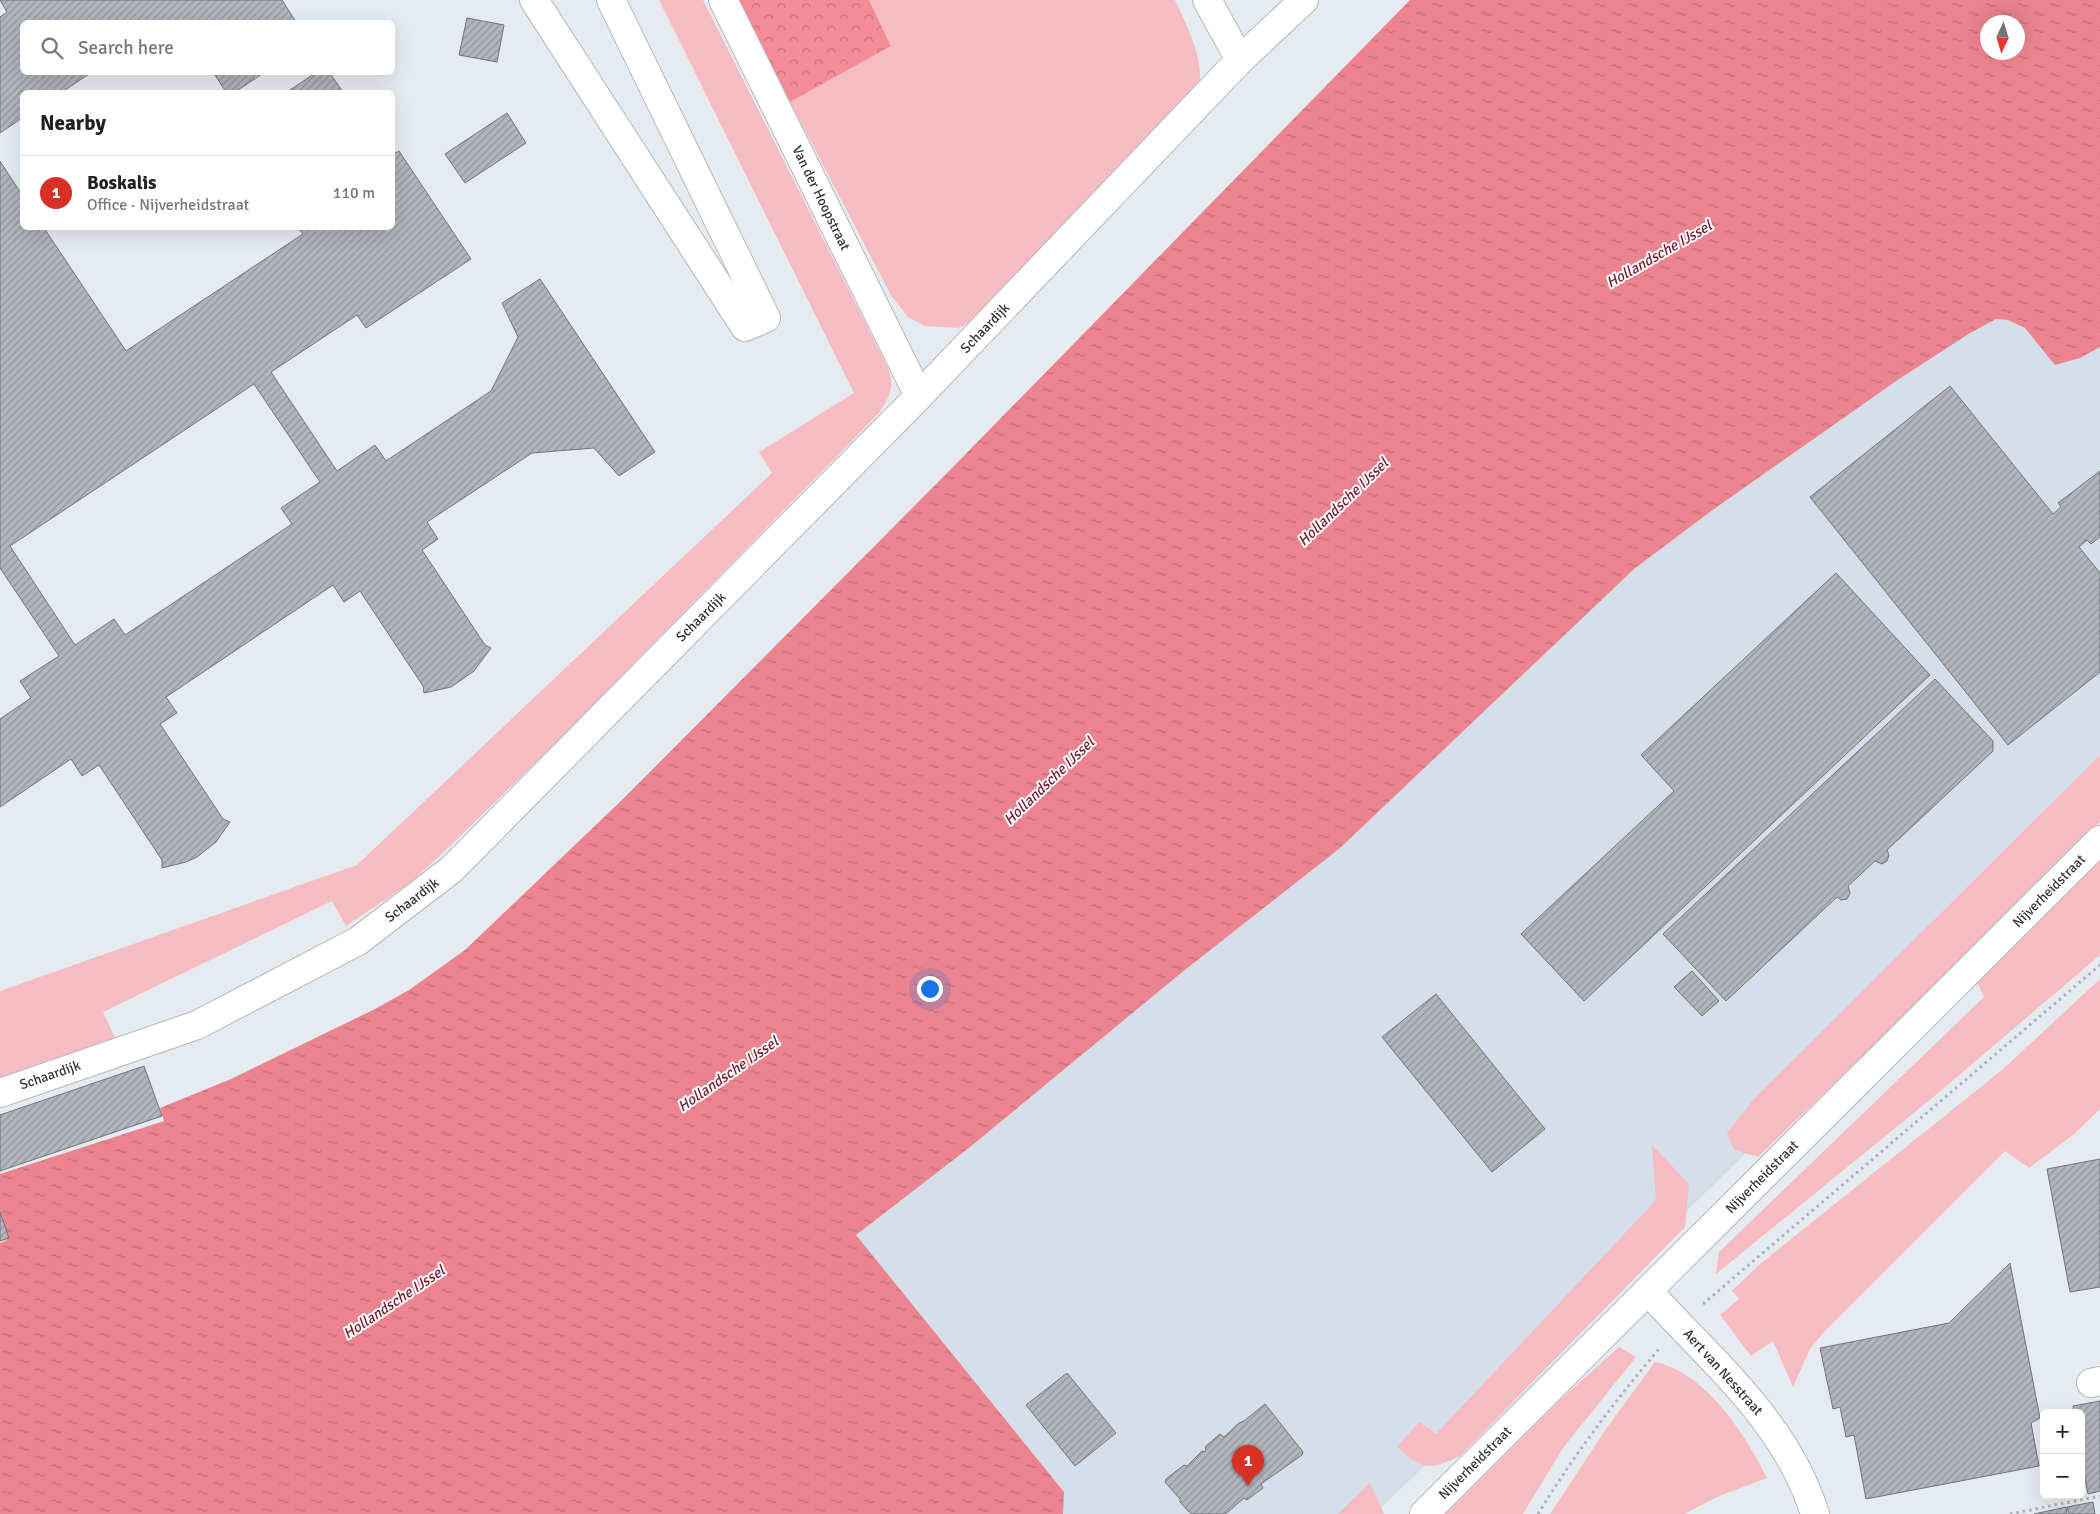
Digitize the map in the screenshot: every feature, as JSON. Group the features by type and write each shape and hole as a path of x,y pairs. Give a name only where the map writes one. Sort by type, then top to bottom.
{"street":[{"path":"534,0 745,327 766,318 611,0"},
{"name":"Van der Hoopstraat","path":"722,0 919,396"},
{"path":"1207,0 1240,60"},
{"name":"Schaardijk","path":"0,1093 197,1025 358,941 452,869 919,396 1240,60 1304,0"},
{"name":"Nijverheidstraat","path":"1424,1514 2100,840"},
{"name":"Aert van Nesstraat","path":"1648,1291 1742,1389 1775,1432 1809,1494 1815,1514"}],"path":[{"path":"1538,1514 1566,1468 1618,1398 1680,1324 2100,965"},
{"path":"2010,1514 2100,1496"}],"shaded area":[{"path":"659,0 703,0 888,368 891,386 884,406 564,735 410,883 346,926 332,901 103,1012 116,1040 0,1083 0,991 357,865 772,473 759,452 854,393"},
{"path":"869,0 1175,0 1194,44 1200,67 1199,91 979,317 959,328 925,326 908,317 892,297 790,102 891,46"},
{"path":"2100,236 2100,809 1375,1514 432,1514 1473,635"},
{"path":"2100,755 2100,822 1955,967 1758,1157 1734,1150 1727,1133 1754,1099"},
{"path":"2100,861 2100,955 1937,1094 1716,1274 1719,1252 1984,997 1977,982"},
{"path":"2100,979 2100,1109 2073,1135 2029,1168 2005,1151 1824,1332 1810,1349 1793,1387 1773,1341 1751,1356 1720,1315 1739,1299 1732,1291 1760,1264 2002,1070"},
{"path":"1652,1145 1689,1184 1685,1227 1460,1456 1440,1464 1426,1466 1406,1455 1397,1447 1419,1422 1436,1434 1656,1200"},
{"path":"1619,1347 1636,1357 1563,1448 1523,1514 1445,1514 1560,1400"},
{"path":"1655,1362 1673,1368 1691,1378 1707,1392 1736,1425 1767,1478 1717,1497 1684,1514 1550,1514 1606,1429"},
{"path":"1370,1483 1384,1514 1338,1514"}],"green space":[{"path":"739,0 869,0 891,46 790,102"}],"water":[{"name":"Hollandsche IJssel","path":"1410,0 2100,0 2100,347 2080,358 2055,365 2025,328 2008,320 1996,319 1970,333 1899,379 1714,509 1634,569 1340,848 1181,973 970,1147 856,1235 1064,1492 1063,1514 0,1514 0,1243 7,1240 0,1213 0,1174 164,1121 160,1108 231,1079 373,1010 409,990 465,950 625,797 954,466"}],"building":[{"path":"0,0 282,0 295,20 20,20 20,75 88,75 65,90 20,90 20,119 0,133 0,17 7,12"},
{"path":"467,18 504,25 497,62 459,55"},
{"path":"215,75 260,75 238,90 225,90"},
{"path":"312,75 331,75 342,90 290,90"},
{"path":"507,113 526,143 465,183 445,154"},
{"path":"399,151 471,259 366,328 357,315 271,372 337,471 375,445 386,461 491,391 518,337 502,303 540,279 655,452 619,476 594,448 532,453 427,522 438,539 422,550 485,645 491,648 474,671 451,687 424,693 423,686 360,591 344,602 333,585 166,697 177,713 160,724 223,819 230,822 216,842 197,857 162,868 162,860 99,765 82,776 71,759 0,807 0,719 31,698 20,681 59,656 0,568 0,161 20,192 20,230 45,230 126,351 303,234 300,230 395,230 395,153","holes":["254,384 320,482 281,508 292,524 125,635 114,619 75,645 10,546"]},
{"path":"1950,386 2053,514 2061,507 2058,503 2100,471 2100,537 2091,544 2087,540 2079,547 2100,573 2100,672 2008,745 1810,497"},
{"path":"1836,573 1930,675 1584,1001 1521,934 1674,791 1641,755"},
{"path":"1935,679 1993,741 1993,751 1887,850 1889,855 1887,861 1882,864 1875,861 1848,886 1850,893 1847,899 1841,900 1837,897 1726,1001 1663,934"},
{"path":"1692,971 1719,1001 1702,1016 1674,987"},
{"path":"1436,994 1545,1129 1492,1172 1382,1037"},
{"path":"144,1066 162,1116 0,1171 0,1115"},
{"path":"2100,1159 2100,1287 2070,1292 2047,1169"},
{"path":"0,1212 9,1238 0,1241"},
{"path":"2010,1263 2040,1418 2031,1423 2039,1466 1866,1499 1854,1435 1846,1437 1840,1407 1833,1409 1820,1348 1949,1323"},
{"path":"1067,1373 1116,1433 1075,1466 1026,1405"},
{"path":"2100,1401 2100,1491 2088,1494 2085,1479 2085,1409 2073,1409 2073,1406"},
{"path":"1265,1404 1303,1452 1302,1455 1261,1484 1263,1488 1247,1500 1244,1498 1228,1512 1224,1514 1192,1514 1165,1482 1166,1479 1184,1465 1187,1466 1202,1451 1205,1452 1206,1446 1220,1434 1224,1437 1239,1423"},
{"path":"2093,1502 2095,1514 2069,1514 2067,1507"},
{"path":"2066,1507 2067,1514 2034,1514"}],"place":[{"name":"Boskalis","path":"1248,1486"}]}
